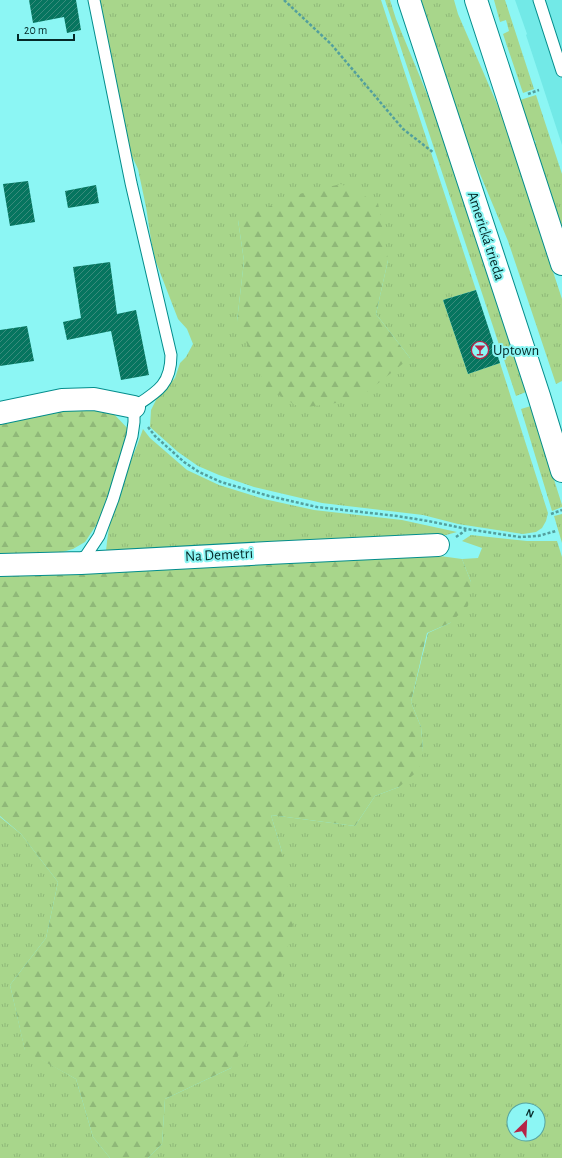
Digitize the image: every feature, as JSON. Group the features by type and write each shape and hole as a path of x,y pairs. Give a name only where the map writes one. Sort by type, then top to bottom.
{"street":[{"name":"Americká trieda","path":"409,0 560,459"},
{"path":"476,0 562,264"},
{"path":"0,413 62,400 94,399 134,407"},
{"name":"Na Demetri","path":"0,565 81,564 260,553 438,545"}],"lane":[{"path":"81,564 99,536 113,499 132,436 134,407 163,386 168,377 171,366 171,355 131,183 94,0"},
{"path":"539,0 562,71"}],"path":[{"path":"284,0 331,44 403,129 434,153"},
{"path":"524,95 539,90"},
{"path":"134,407 154,436 184,462 199,472 221,482 269,496 317,507 403,517 482,532 520,537 538,536 556,532"},
{"path":"551,514 562,510"}],"shaded area":[{"path":"515,0 562,0 562,145 526,35 527,34"}],"green space":[{"path":"100,0 381,0 476,290 443,300 468,374 500,363 548,513 542,528 536,532 523,534 458,524 423,515 322,503 254,487 198,466 178,452 150,427 151,410 157,398 175,378 180,363 186,357 193,344 187,329 178,319 156,262 138,169 127,146","holes":["238,220 388,260 376,314 410,358 237,321 244,261"]},
{"path":"385,0 390,0 396,19 437,118 526,392 516,396"},
{"path":"421,0 454,0 458,14 501,113 562,299 562,381 556,384 508,241 470,150"},
{"path":"494,0 505,0 534,89 523,93 503,34 509,31 506,20 500,22"},
{"path":"536,95 562,174 562,228 534,143 536,142 532,137 520,100"},
{"path":"341,184 378,203 388,260 376,314 410,358 357,400 300,408 266,387 237,321 244,261 238,220 295,195"},
{"path":"60,406 112,412 131,432 103,515 85,542 73,549 59,553 0,558 0,420"},
{"path":"531,406 562,505 562,507 552,511 521,409"},
{"path":"143,429 150,438 187,470 219,485 264,499 314,510 402,520 457,532 446,535 110,554 106,551 114,505"},
{"path":"562,514 562,543 554,516"},
{"path":"471,535 527,541 557,541 562,557 562,1158 148,1158 162,1144 165,1099 231,1068 282,852 271,815 355,826 375,796 399,787 423,750 421,727 411,702 428,633 450,623 471,582 462,559 478,558 482,548 462,541"},
{"path":"418,553 462,559 471,582 468,606 450,623 427,633 411,702 421,727 423,750 419,770 399,787 375,796 355,826 271,815 282,852 293,924 278,989 231,1068 165,1099 162,1144 148,1158 110,1158 93,1137 76,1079 25,1051 10,985 46,938 58,882 21,834 0,816 0,574"},
{"path":"0,817 21,834 58,882 46,938 10,985 25,1050 76,1079 93,1137 110,1158 0,1158"}],"building":[{"path":"29,0 76,0 81,30 67,33 64,17 33,23"},
{"path":"28,181 35,222 10,226 3,184"},
{"path":"96,185 99,203 68,208 65,191"},
{"path":"110,262 117,314 136,310 149,375 121,380 111,331 67,340 63,322 81,318 73,267"},
{"path":"476,290 500,363 468,374 443,300"},
{"path":"27,326 34,361 0,366 0,330"}],"place":[{"name":"Uptown","path":"480,350"}]}
